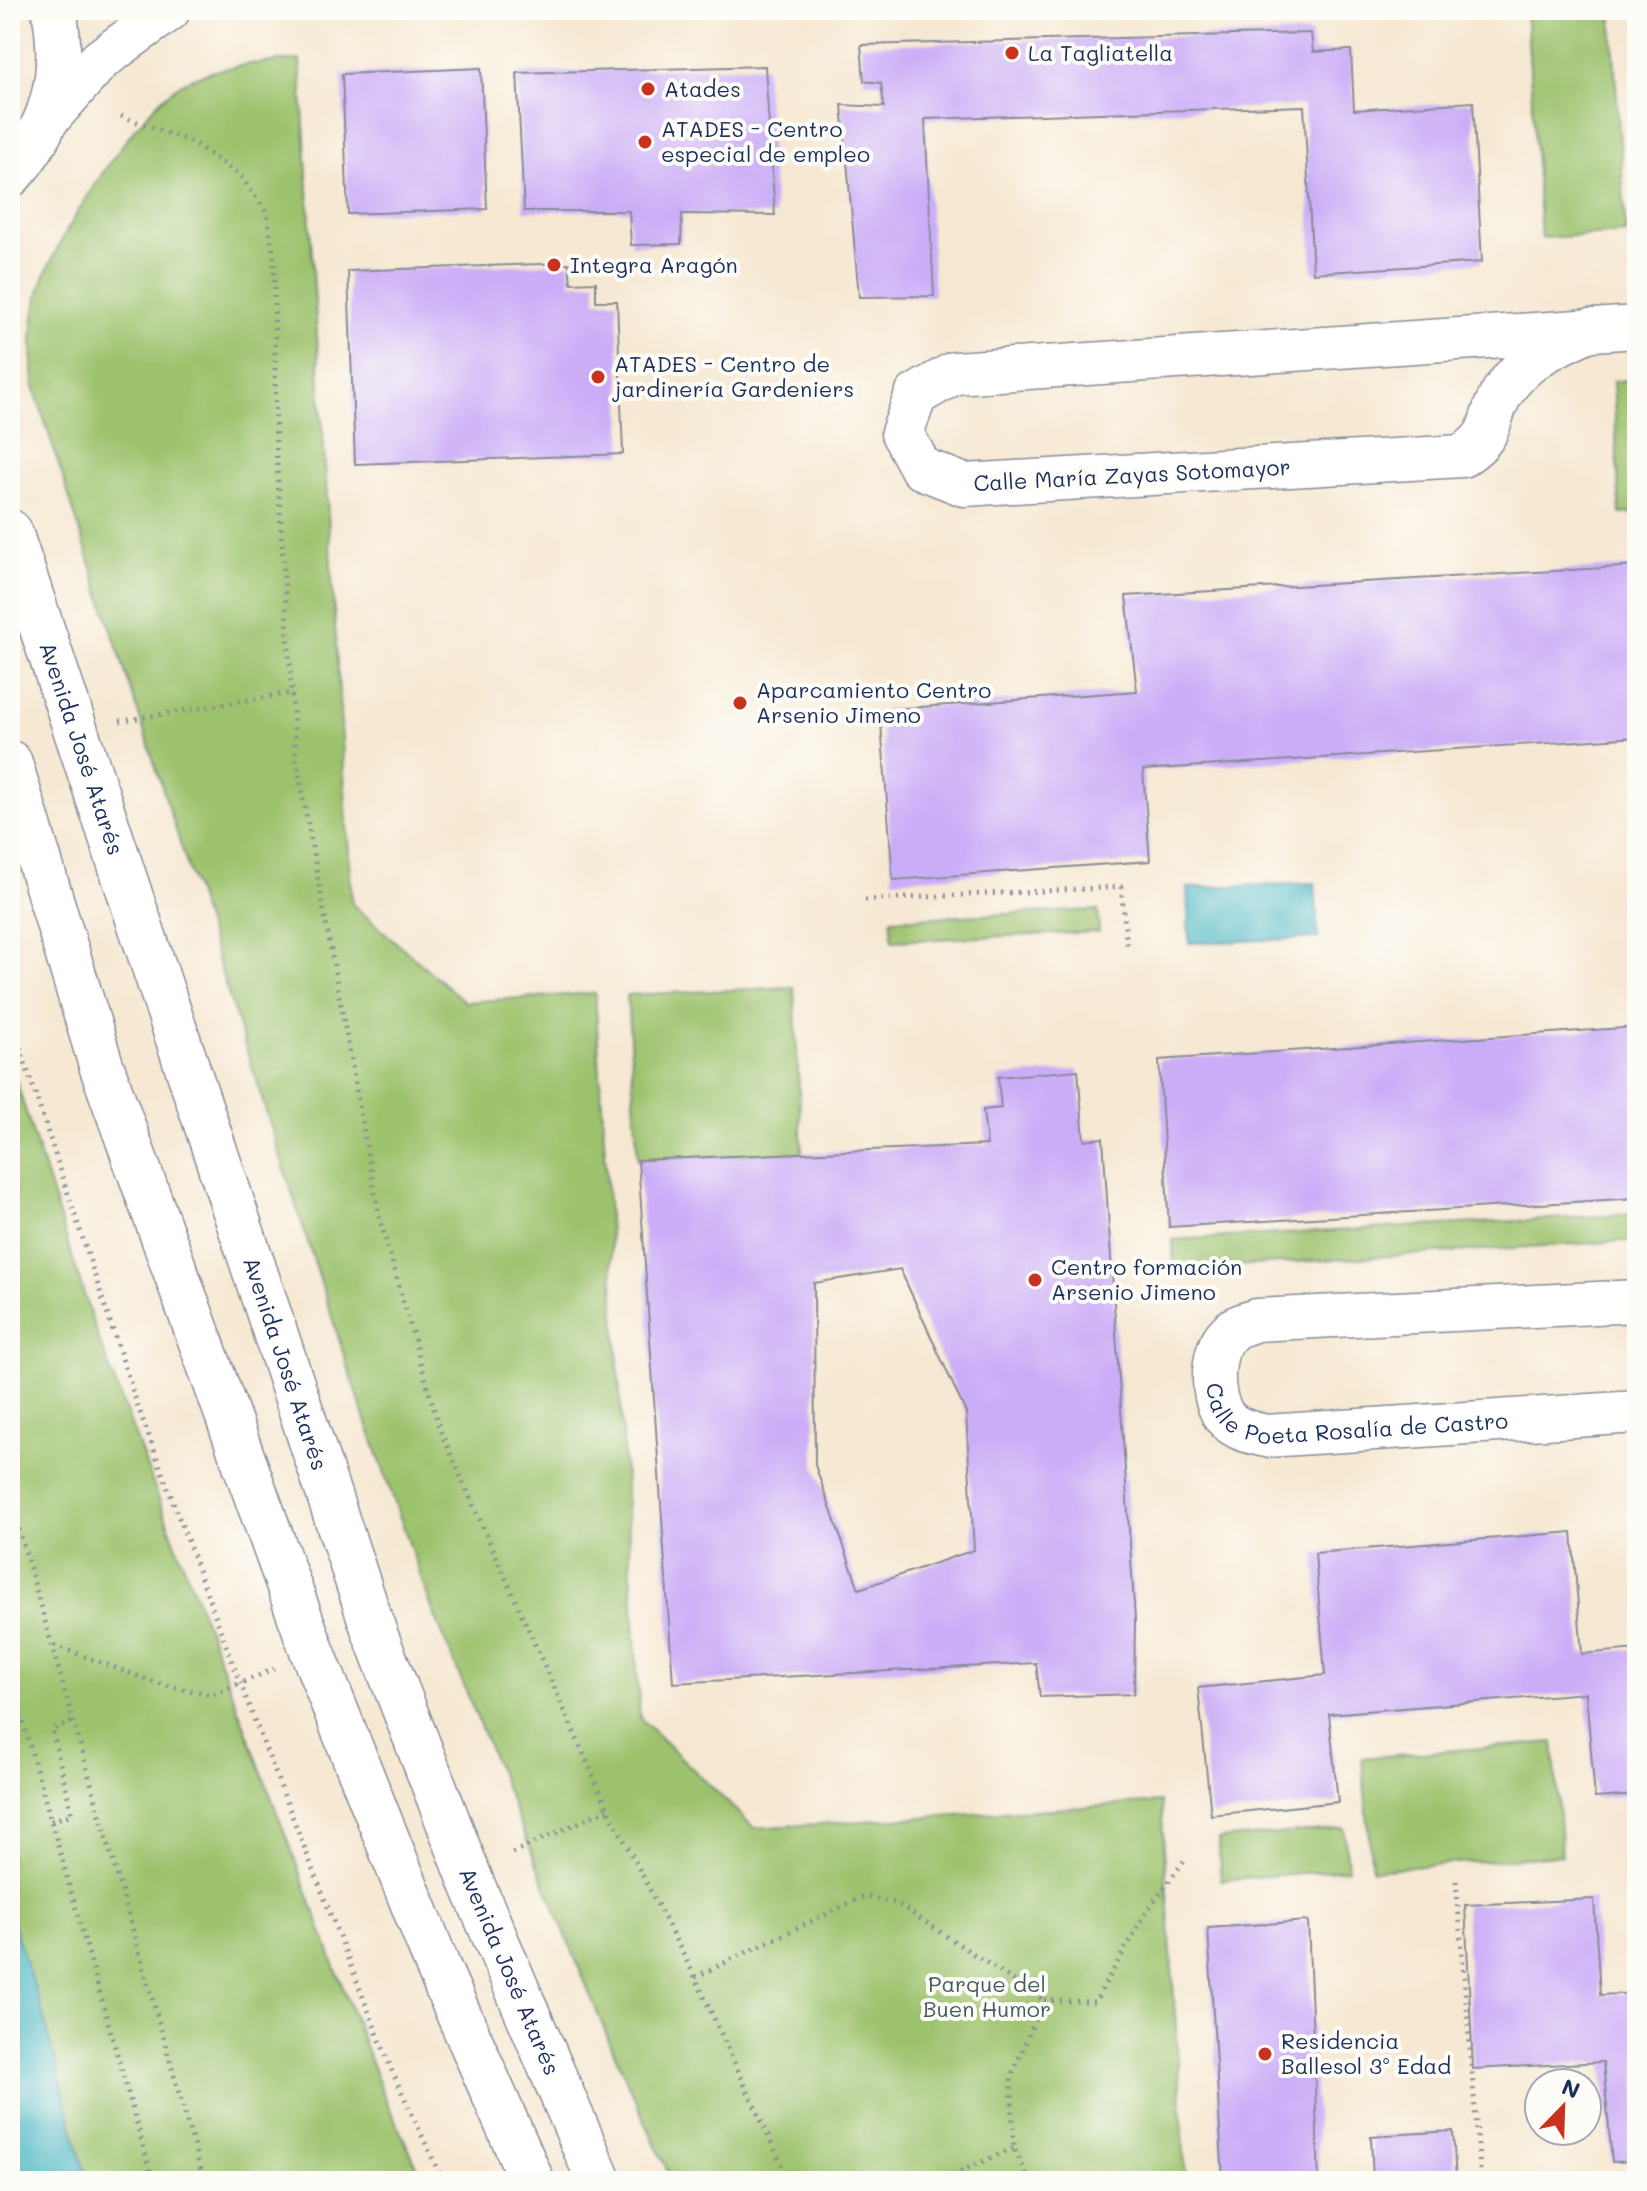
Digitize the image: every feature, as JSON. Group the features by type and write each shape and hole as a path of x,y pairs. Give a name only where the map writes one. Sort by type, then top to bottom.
{"main road":[{"path":"10,175 29,155 48,119 59,83 60,44 54,10"},
{"name":"Avenida José Atarés","path":"10,532 374,1631 473,1886 599,2181"},
{"path":"10,763 101,1065 313,1653 438,1967 532,2181"}],"street":[{"path":"48,119 100,60 169,10"},
{"name":"Calle María Zayas Sotomayor","path":"1589,330 1543,351 1522,367 1501,393 1491,428 1480,444 1462,456 964,485 921,468 902,433 916,395 954,373 1455,339 1589,330 1637,327"},
{"path":"1455,339 1481,354 1495,373 1501,393"},
{"name":"Calle Poeta Rosalía de Castro","path":"1637,1301 1256,1320 1232,1330 1218,1349 1214,1384 1223,1414 1241,1430 1266,1436 1637,1412"}],"path":[{"path":"121,116 192,142 240,175 267,213 274,258 276,450 296,758 380,1220 440,1430 608,1809 695,1977 789,2181"},
{"path":"117,722 292,693"},
{"path":"865,900 1121,887 1127,947"},
{"path":"10,1017 137,1404 240,1683 392,2071 443,2181"},
{"path":"10,1498 204,2181"},
{"path":"53,1644 156,1683 212,1695 313,1653"},
{"path":"10,1676 153,2181"},
{"path":"51,1821 72,1814 52,1729 74,1721"},
{"path":"512,1853 608,1809"},
{"path":"695,1977 864,1896 898,1904 1043,2000 1095,2002 1147,1911 1186,1858"},
{"path":"1456,1881 1481,2181"},
{"path":"1030,2181 1014,2148 1011,2078 1043,2000"},
{"path":"938,2181 1014,2148"}],"green space":[{"path":"11,10 17,35 19,72 10,109"},
{"path":"1526,10 1611,10 1626,233 1541,238"},
{"name":"Parque del Buen Humor","path":"300,60 352,904 465,1002 595,993 640,1718 754,1828 1161,1802 1186,2181 672,2181 610,2043 431,1606 353,1383 34,387 34,319 46,274 78,212 122,145 167,94 186,81 242,65"},
{"path":"1637,380 1637,513 1620,514 1613,381"},
{"path":"1098,910 1099,932 892,941 891,919"},
{"path":"794,987 802,1153 638,1160 627,995"},
{"path":"10,1062 97,1335 385,2099 424,2181 87,2181 42,2011 10,1915"},
{"path":"1637,1214 1637,1240 1174,1270 1173,1240"},
{"path":"1553,1742 1562,1855 1372,1870 1362,1758"},
{"path":"1344,1828 1348,1869 1221,1880 1218,1839"},
{"path":"1637,1850 1637,1963 1634,1963 1624,1851"}],"water":[{"path":"1315,883 1318,938 1189,943 1187,888"},
{"path":"10,1915 42,2011 87,2181 10,2181"}],"building":[{"path":"1311,33 1313,52 1351,50 1354,110 1473,102 1482,262 1313,273 1304,106 925,119 934,296 859,297 842,105 884,107 881,83 864,81 861,45"},
{"name":"ATADES - Centro especial de empleo","path":"765,66 775,215 682,214 681,244 631,245 629,211 524,211 517,73"},
{"path":"481,68 487,209 348,214 342,74"},
{"path":"569,263 571,283 596,282 596,301 617,301 623,454 355,464 348,271"},
{"path":"1637,566 1637,737 1143,770 1150,861 893,880 880,710 1137,691 1126,596"},
{"path":"1637,1027 1637,1198 1169,1227 1159,1060"},
{"path":"1078,1070 1084,1140 1103,1138 1135,1620 1134,1694 1040,1697 1036,1663 673,1683 638,1160 987,1145 983,1110 1001,1108 998,1077","holes":["900,1269 966,1413 974,1550 859,1589 815,1465 814,1283"]},
{"path":"1572,1532 1582,1654 1637,1649 1637,1795 1595,1798 1586,1693 1329,1714 1338,1802 1211,1815 1198,1688 1325,1675 1315,1553"},
{"path":"1594,1899 1600,1995 1637,1993 1637,2161 1612,2162 1603,2062 1473,2069 1465,1905"},
{"name":"Residencia Ballesol 3º Edad","path":"1308,1921 1319,2181 1223,2181 1208,1928"},
{"name":"Residencia Ballesol 3º Edad","path":"1453,2131 1456,2181 1373,2181 1371,2136"}],"place":[{"name":"La Tagliatella","path":"1012,53"},
{"name":"Atades","path":"648,89"},
{"name":"ATADES - Centro especial de empleo","path":"645,142"},
{"name":"Integra Aragón","path":"554,265"},
{"name":"ATADES - Centro de jardinería Gardeniers","path":"598,377"},
{"name":"Aparcamiento Centro Arsenio Jimeno","path":"740,703"},
{"name":"Centro formación Arsenio Jimeno","path":"1035,1280"},
{"name":"Residencia Ballesol 3º Edad","path":"1265,2054"}]}
